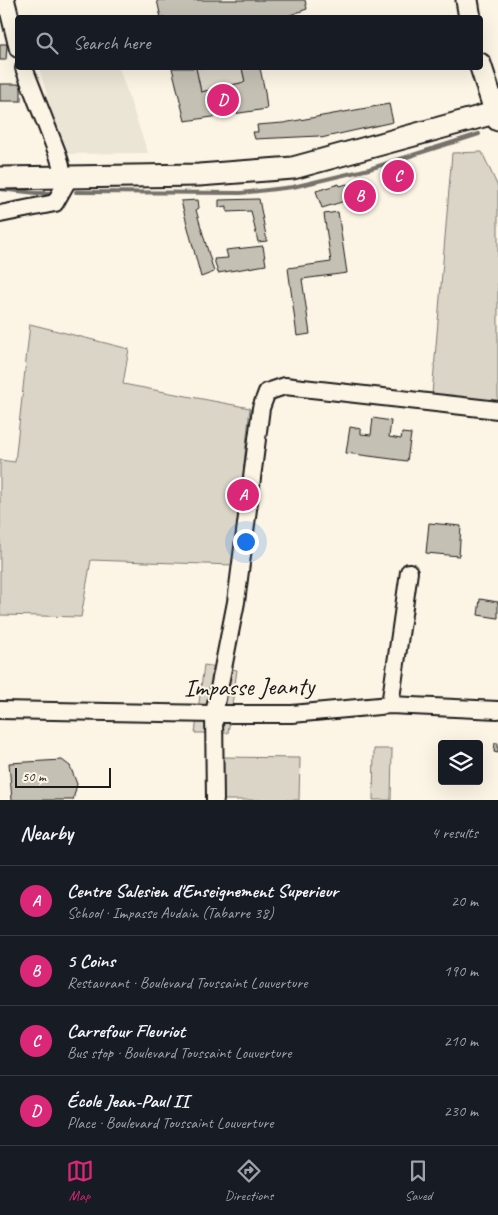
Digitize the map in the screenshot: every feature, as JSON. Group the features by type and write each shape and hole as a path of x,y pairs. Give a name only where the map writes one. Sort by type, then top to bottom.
{"main road":[{"path":"467,0 470,15"},
{"path":"0,178 199,175 293,168 497,115 482,70"}],"street":[{"path":"6,0 15,36"},
{"path":"0,214 55,203 65,177 25,70"},
{"path":"215,800 214,714 236,602 261,408 268,392 285,386 498,410"},
{"path":"390,705 409,572"},
{"name":"Impasse Jeanty","path":"0,710 292,714 390,705 498,710"}],"shaded area":[{"path":"40,70 120,70 148,153 66,154 62,147"},
{"path":"196,70 242,70 245,82 201,92"},
{"path":"482,152 498,187 498,401 432,394 452,153"},
{"path":"30,324 129,349 123,384 250,408 233,565 91,560 81,617 0,615 0,460 15,462"},
{"path":"204,665 237,670 228,733 195,733"},
{"path":"374,749 392,749 391,800 373,800"},
{"path":"221,757 300,758 299,800 223,800"}],"building":[{"path":"157,0 305,0 307,9 290,15 160,15"},
{"path":"0,44 7,44 6,60 0,60"},
{"path":"172,70 196,70 201,92 245,82 242,70 260,70 267,109 185,121"},
{"path":"0,84 21,84 21,101 0,101"},
{"path":"389,104 393,122 321,138 319,136 255,139 253,132 258,132 257,125 283,123"},
{"path":"339,184 340,186 347,184 348,186 354,184 358,197 322,208 316,191"},
{"path":"259,199 267,241 258,242 251,211 227,212 227,206 219,207 219,200"},
{"path":"198,200 199,208 196,210 214,272 201,277 181,201"},
{"path":"338,212 347,273 302,279 310,334 297,336 288,268 331,262 324,214"},
{"path":"263,246 266,265 218,273 214,259 228,258 226,250"},
{"path":"373,418 391,421 389,437 401,439 402,433 411,434 407,461 346,453 350,427 361,429 361,434 371,435"},
{"path":"429,523 461,526 459,556 426,553"},
{"path":"480,599 498,602 498,618 478,615"},
{"path":"495,743 498,743 498,753 494,752"},
{"path":"62,760 70,766 77,784 73,800 12,800 9,763"}],"waterway":[{"path":"76,192 241,193 293,187 369,169 479,134"},
{"path":"0,189 51,193"}],"place":[{"name":"École Jean-Paul II","path":"223,100"},
{"name":"Carrefour Fleuriot","path":"398,176"},
{"name":"5 Coins","path":"360,196"},
{"name":"Centre Salesien d'Enseignement Superieur","path":"243,495"}]}
